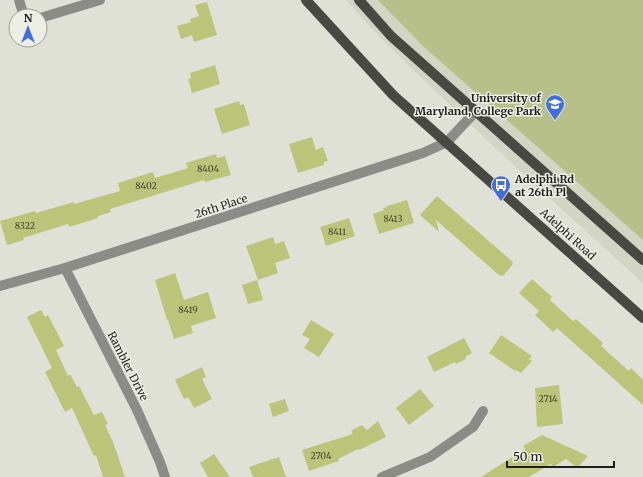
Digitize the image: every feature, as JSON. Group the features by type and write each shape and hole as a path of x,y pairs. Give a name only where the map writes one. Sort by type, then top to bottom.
{"main road":[{"name":"Adelphi Road","path":"306,0 393,95 643,318"},
{"path":"359,0 391,36 643,260"}],"street":[{"path":"48,16 100,0"},
{"path":"447,142 475,112"},
{"name":"26th Place","path":"0,286 65,268 337,181 423,153 447,142"},
{"name":"Rambler Drive","path":"65,268 137,410 165,477"},
{"path":"382,477 430,457 473,427 484,411"}],"shaded area":[{"name":"University of Maryland, College Park","path":"346,0 643,0 643,283 524,175 411,68 371,28"}],"green space":[{"name":"University of Maryland, College Park","path":"378,0 643,0 643,240 424,47"}],"building":[{"path":"207,2 217,35 194,42 192,35 181,39 177,26 191,22 190,19 199,16 195,5"},
{"path":"215,65 220,84 192,93 188,79 191,78 190,73"},
{"path":"239,101 240,105 244,104 250,125 222,134 214,109"},
{"path":"312,137 316,150 323,147 328,161 324,162 324,165 298,173 289,144"},
{"path":"216,154 217,158 225,156 231,175 205,182 204,180 110,209 111,212 98,216 98,218 69,227 68,224 23,238 24,240 7,245 0,221 35,211 36,213 74,202 74,204 120,191 118,183 153,172 155,178 188,168 186,163"},
{"path":"437,196 513,262 503,276 500,276 436,220 439,232 420,215"},
{"path":"407,200 414,223 379,234 373,214 384,210 383,208 387,206"},
{"path":"349,218 355,236 326,246 320,227"},
{"path":"273,237 275,244 284,241 290,258 275,263 278,273 258,280 246,246"},
{"path":"175,273 184,300 208,292 216,318 191,326 193,333 174,339 155,280"},
{"path":"532,279 552,297 550,300 573,321 576,319 603,343 601,346 629,371 631,368 643,380 643,405 557,328 553,332 535,315 539,311 519,293"},
{"path":"257,280 263,300 248,304 242,285"},
{"path":"41,310 45,317 48,315 64,346 56,350 68,376 70,374 77,387 79,386 94,415 102,412 108,424 105,425 113,442 125,477 103,477 96,455 94,456 72,408 65,412 45,372 52,368 27,317"},
{"path":"311,320 334,334 319,357 304,348 310,339 302,335"},
{"path":"501,335 532,356 529,359 532,361 521,373 516,370 515,371 489,353"},
{"path":"464,338 472,353 465,357 466,359 456,364 455,362 434,372 427,357"},
{"path":"202,367 206,377 202,379 212,399 194,408 188,397 184,399 175,380"},
{"path":"559,385 563,424 537,427 535,388"},
{"path":"420,389 434,406 409,425 396,408"},
{"path":"285,399 289,411 273,417 269,404"},
{"path":"378,421 386,437 338,459 339,461 309,471 302,450 353,434 351,431 362,425 367,430"},
{"path":"542,435 588,456 577,468 566,459 553,467 551,464 529,477 481,477 525,449 523,446"},
{"path":"214,454 230,477 208,477 200,463"},
{"path":"279,457 286,477 253,477 249,467"}],"place":[{"name":"University of Maryland, College Park","path":"555,121"},
{"name":"Adelphi Rd at 26th Pl","path":"501,202"}]}
